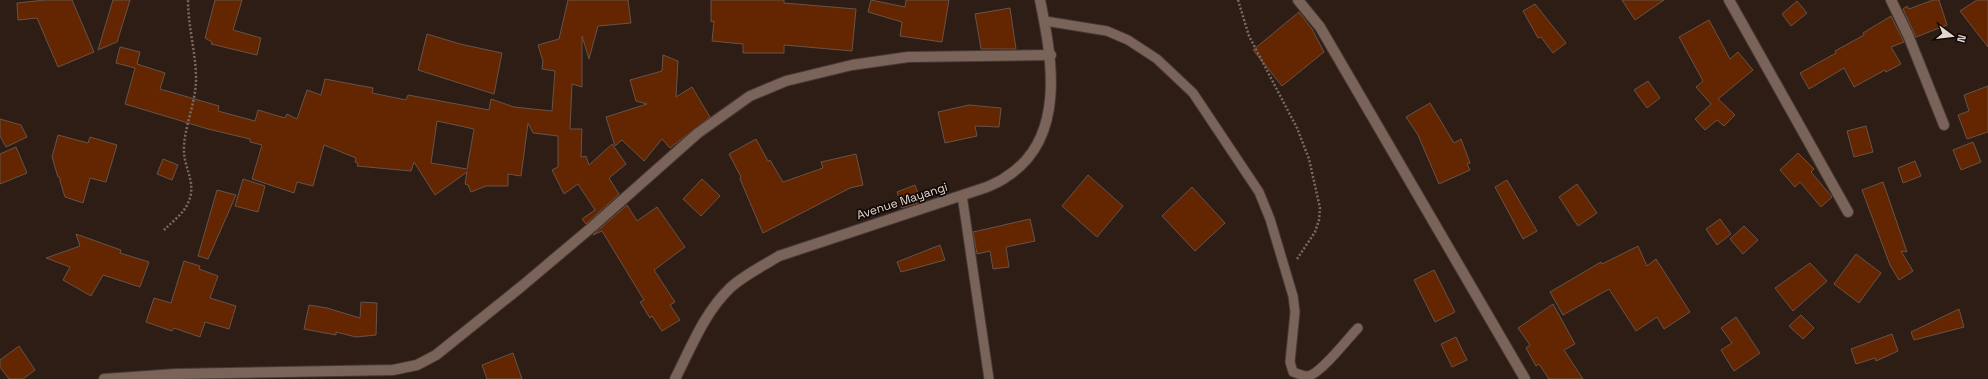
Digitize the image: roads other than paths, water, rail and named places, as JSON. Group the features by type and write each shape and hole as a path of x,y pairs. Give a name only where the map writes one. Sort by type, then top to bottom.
{"street":[{"name":"Avenue Mayangi","path":"675,379 706,316 730,288 752,272 779,256 987,187 1007,177 1027,159 1043,134 1051,100 1051,55 1040,0"},
{"path":"1298,0 1320,27 1525,379"},
{"path":"1729,0 1848,212"},
{"path":"1891,0 1908,34 1944,125"},
{"path":"104,379 184,374 393,370 417,365 436,355 510,296 592,227 698,133 750,96 786,81 852,65 908,57 1051,55"}],"lane":[{"path":"1045,21 1107,32 1128,40 1157,59 1193,93 1259,192 1270,219 1287,275 1296,312 1290,362 1293,372 1302,376 1310,376 1319,370 1358,328"},
{"path":"962,195 989,379"}]}
